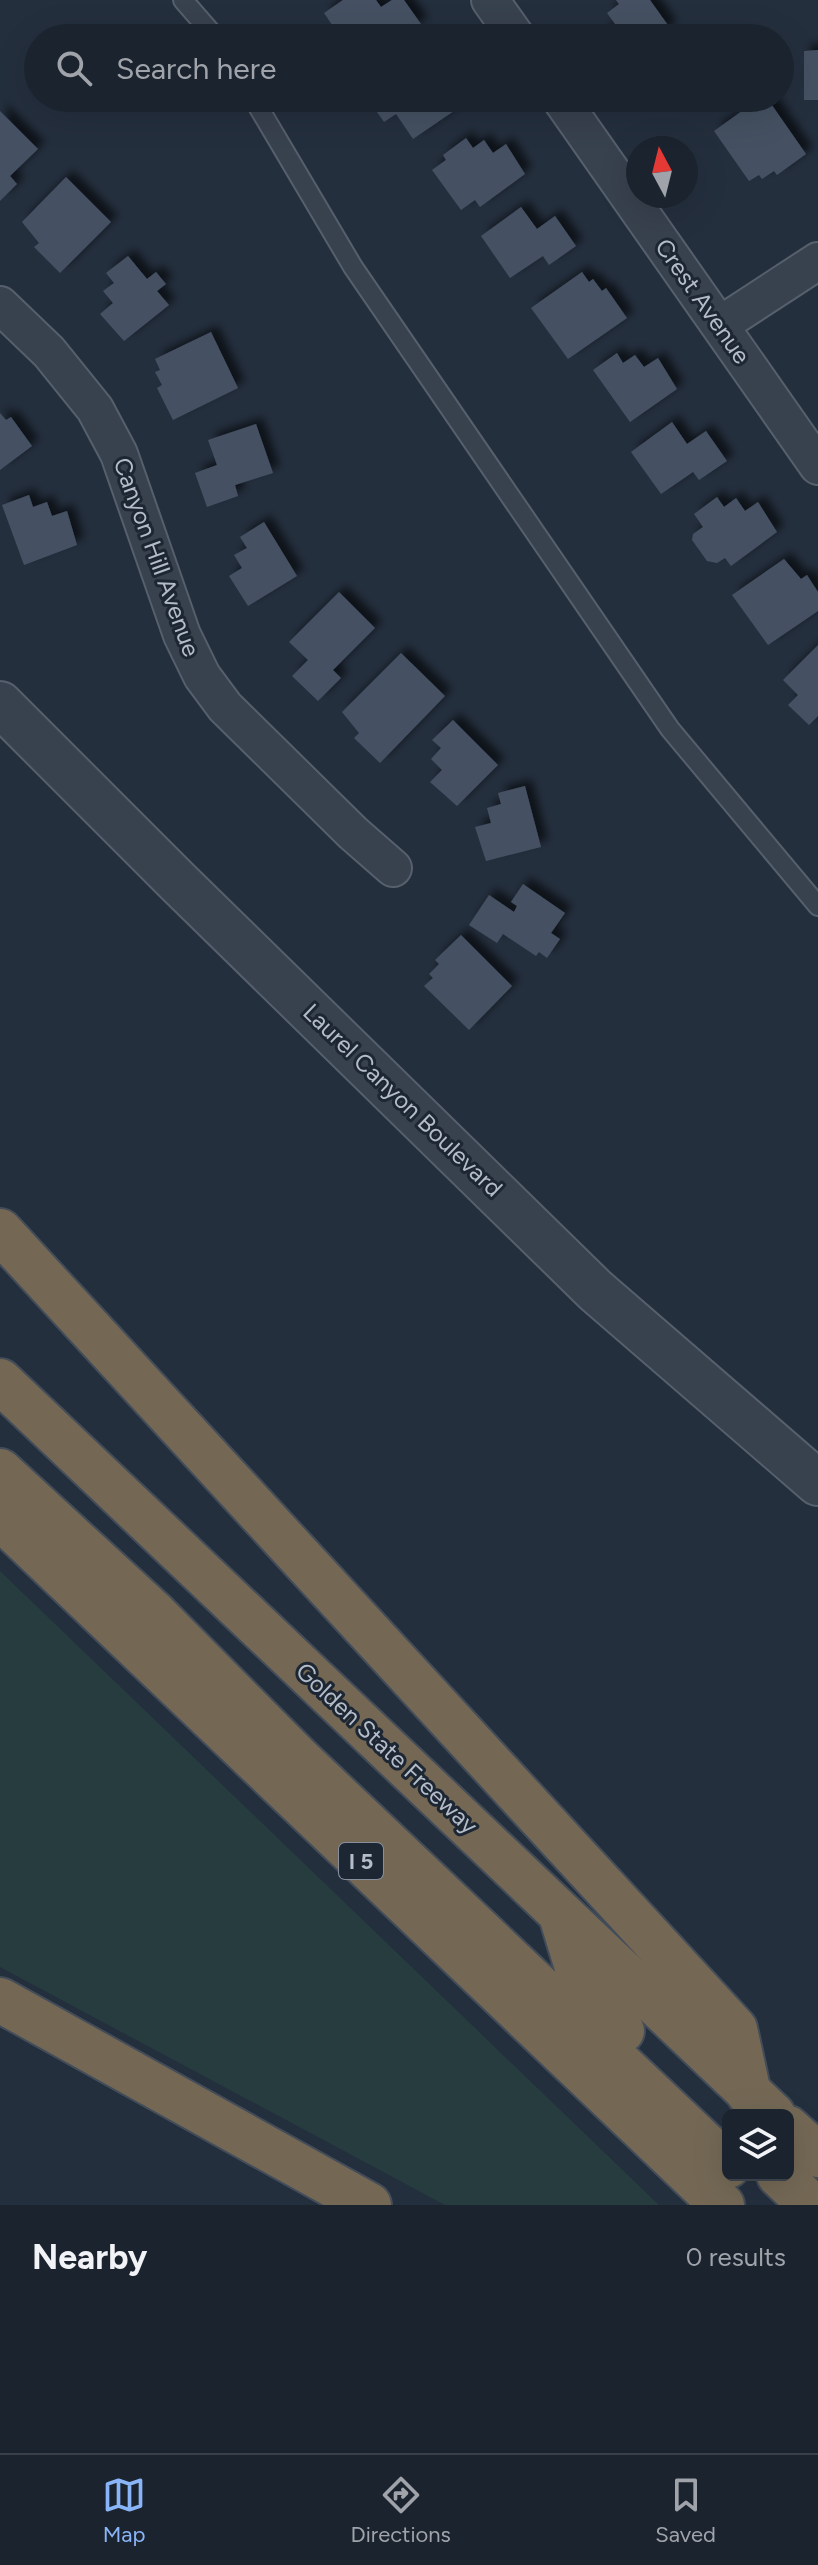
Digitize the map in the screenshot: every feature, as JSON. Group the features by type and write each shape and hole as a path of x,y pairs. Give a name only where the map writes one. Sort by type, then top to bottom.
{"highway":[{"path":"0,1231 735,2029 749,2109"},
{"name":"Golden State Freeway","path":"0,1381 560,1912 747,2109"},
{"path":"0,1471 154,1613 309,1768 722,2160"},
{"name":"I 5","path":"0,1517 722,2205"},
{"path":"0,2000 369,2205"},
{"path":"794,2133 818,2155"},
{"path":"743,2181 769,2205"},
{"path":"785,2181 811,2205"}],"street":[{"path":"490,0 507,24"},
{"name":"Crest Avenue","path":"570,112 818,466"},
{"path":"720,325 818,261"},
{"name":"Canyon Hill Avenue","path":"0,305 49,352 95,409 119,454 182,635 202,676 225,707 353,833 393,868"},
{"name":"Laurel Canyon Boulevard","path":"0,704 596,1291 818,1483"}],"lane":[{"path":"183,0 204,24"},
{"path":"261,112 353,267 670,729 818,906"}],"green space":[{"path":"0,1571 659,2205 445,2205 0,1967"}],"building":[{"path":"343,0 376,0 381,7 392,0 404,0 421,24 331,24 324,13"},
{"path":"616,0 650,0 667,24 615,24 607,13 619,4"},
{"path":"818,50 818,100 804,100 804,51"},
{"path":"0,111 38,149 10,176 17,184 0,201"},
{"path":"377,112 453,112 413,139 396,114 384,122"},
{"path":"740,112 777,112 806,154 777,175 774,171 762,179 759,175 749,181 714,131"},
{"path":"466,138 473,148 484,140 493,153 506,144 525,174 480,207 475,200 461,210 432,170 446,160 443,155"},
{"path":"66,177 111,222 60,273 34,247 39,243 22,222"},
{"path":"521,207 537,229 555,216 576,246 549,265 543,256 510,278 481,236"},
{"path":"128,256 147,279 156,272 166,284 157,291 169,305 124,341 100,314 113,303 103,291 114,283 106,273"},
{"path":"582,272 589,282 593,279 602,291 606,288 627,318 568,359 531,308"},
{"path":"211,332 238,388 173,420 157,388 162,385 155,372 160,370 155,359"},
{"path":"617,353 623,363 635,355 644,367 658,358 677,389 630,422 593,370"},
{"path":"0,413 6,420 11,417 32,446 0,470"},
{"path":"672,422 687,444 706,431 727,461 699,480 693,472 661,494 631,452"},
{"path":"256,424 273,473 235,485 238,496 207,507 195,473 217,465 208,440"},
{"path":"29,495 33,507 47,502 52,516 67,511 77,545 24,565 2,505"},
{"path":"717,497 724,507 736,498 745,511 758,502 777,532 731,566 725,558 717,563 707,561 692,540 693,534 703,527 694,514"},
{"path":"264,522 297,576 248,606 229,576 242,568 234,555 247,548 240,537"},
{"path":"784,559 801,579 807,575 818,592 818,611 768,645 732,595"},
{"path":"339,592 375,628 333,670 341,678 318,701 292,676 308,660 289,642"},
{"path":"818,645 818,716 809,725 788,705 798,695 783,680"},
{"path":"401,653 445,696 380,763 354,738 359,733 342,712"},
{"path":"453,720 498,765 457,806 430,782 442,770 431,759 441,748 432,740"},
{"path":"525,786 541,847 486,861 475,827 491,823 487,808 501,804 498,793"},
{"path":"523,884 565,913 551,933 560,939 547,958 539,952 536,956 503,934 497,943 469,925 489,895 514,912 517,906 511,902"},
{"path":"461,935 512,986 469,1030 424,986 433,978 429,974 439,964 435,960"}]}
